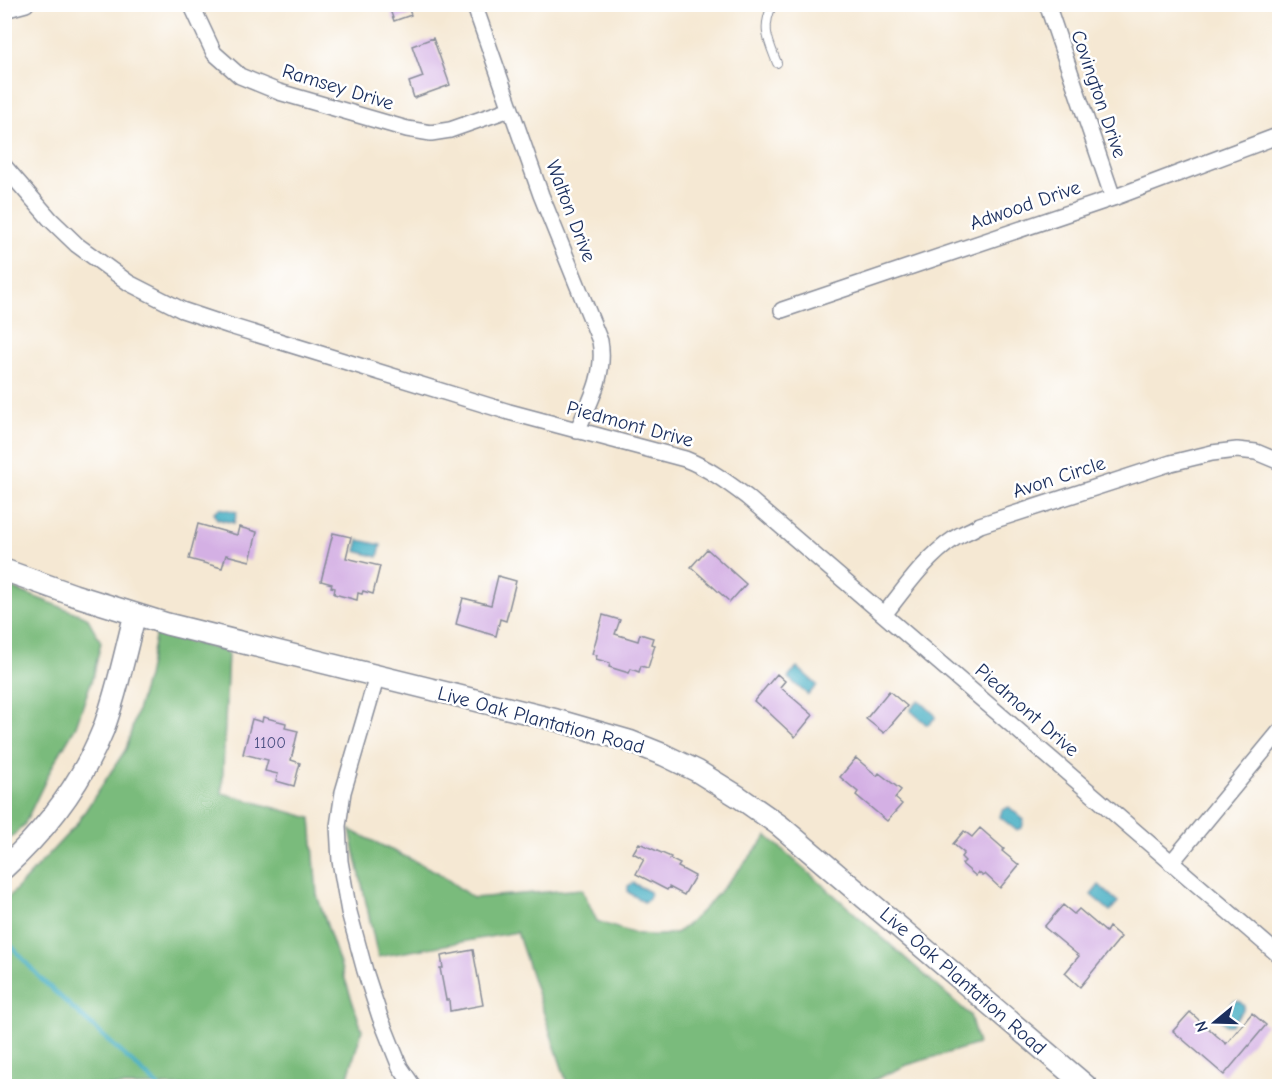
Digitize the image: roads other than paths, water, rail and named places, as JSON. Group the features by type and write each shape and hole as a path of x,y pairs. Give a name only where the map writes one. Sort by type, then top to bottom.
{"street":[{"path":"4,10 26,4"},
{"name":"Ramsey Drive","path":"191,4 214,53 240,76 279,92 407,129 431,133 450,130 510,109"},
{"name":"Walton Drive","path":"474,4 541,195 600,341 602,366 577,431"},
{"name":"Covington Drive","path":"1047,4 1113,198"},
{"name":"Adwood Drive","path":"782,310 1113,198 1280,135"},
{"name":"Piedmont Drive","path":"4,166 50,219 77,244 122,278 182,310 577,431 685,459 723,479 1280,956"},
{"name":"Avon Circle","path":"884,615 920,570 938,552 954,539 981,525 1172,463 1212,453 1237,450 1256,452 1280,462"},
{"name":"Live Oak Plantation Road","path":"4,570 135,614 556,720 629,741 664,755 697,771 739,797 805,846 1086,1086"},
{"path":"4,868 55,815 90,757 103,730 115,694 135,614"},
{"path":"377,676 343,792 338,826 340,861 349,912 377,1008 400,1067 413,1086"},
{"path":"1171,862 1280,731"}],"lane":[{"path":"773,4 766,26 768,40 777,63"}],"water":[{"path":"220,508 237,512 234,523 217,519 214,512"},
{"path":"359,540 381,545 378,557 356,551"},
{"path":"797,667 817,685 808,695 788,678"},
{"path":"919,700 935,715 929,724 910,710"},
{"path":"1009,807 1024,820 1022,828 1016,830 1000,817 1002,810"},
{"path":"633,883 650,892 649,899 644,902 628,892 628,886"},
{"path":"1099,885 1118,902 1110,911 1091,895"},
{"path":"1233,1001 1239,1001 1244,1006 1243,1010 1231,1025 1226,1025 1221,1020 1221,1016"}],"waterway":[{"path":"4,938 42,980 158,1086"}]}
